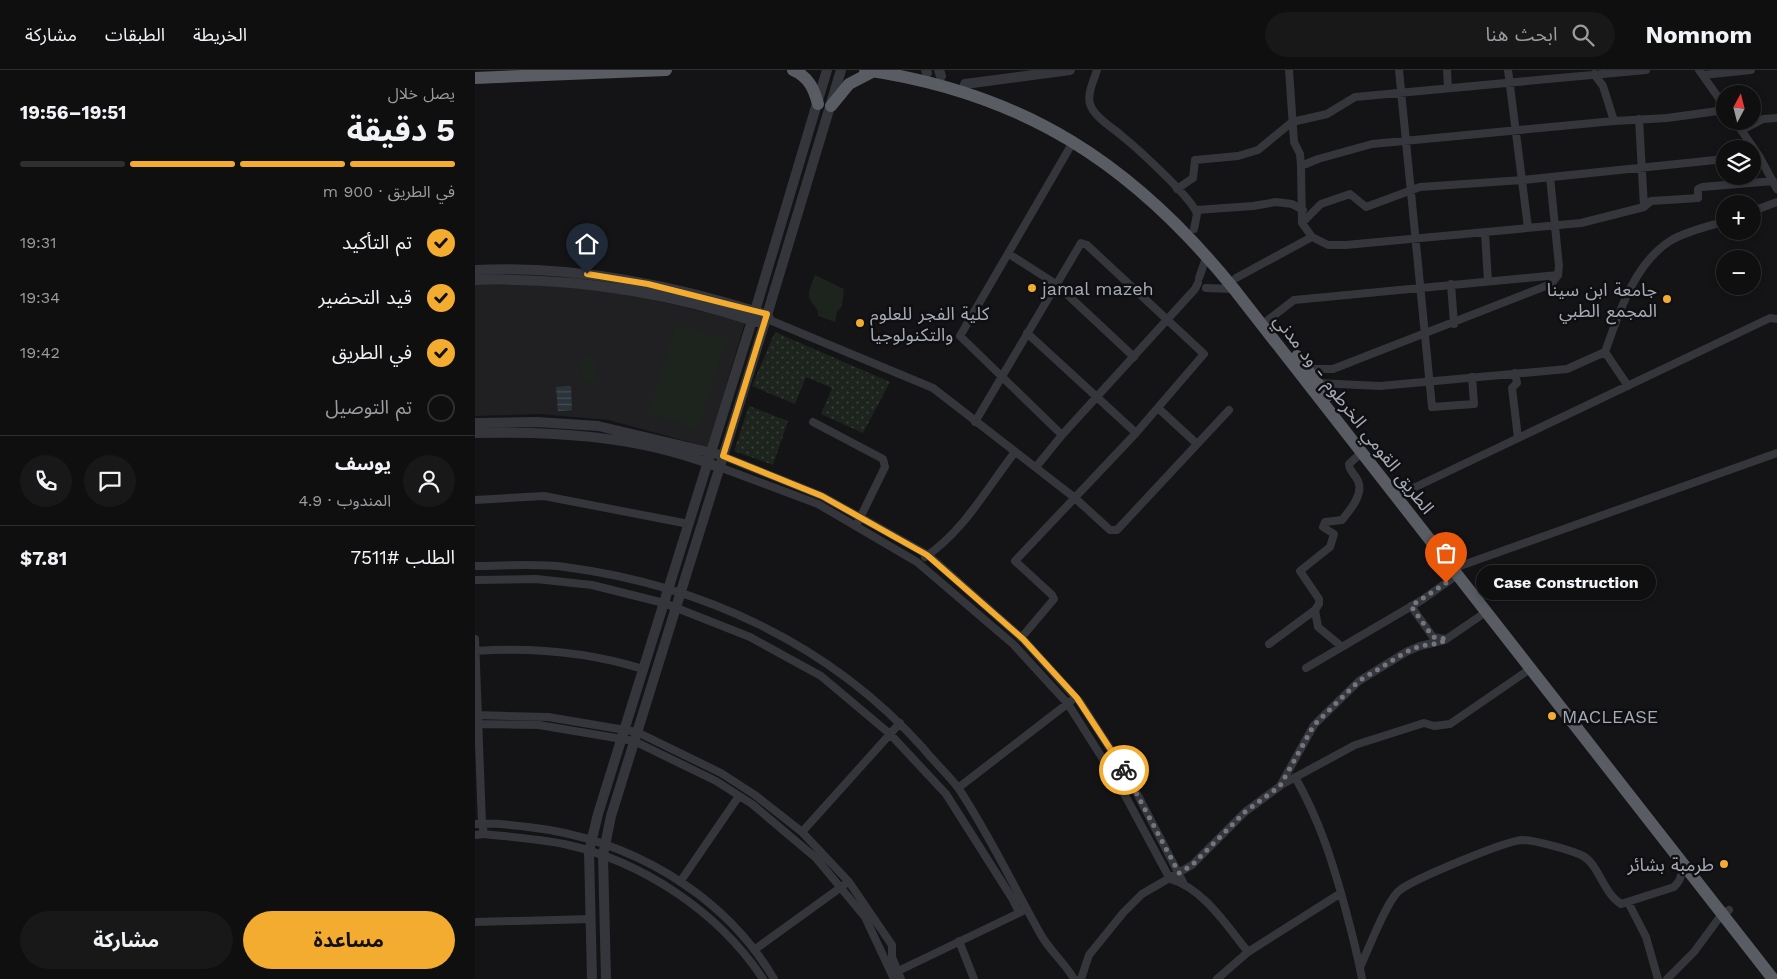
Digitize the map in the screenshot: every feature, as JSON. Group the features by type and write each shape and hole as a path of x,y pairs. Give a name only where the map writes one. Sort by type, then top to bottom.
{"highway":[{"path":"475,78 666,70"},
{"path":"793,70 808,80 825,105 849,84 870,71"},
{"name":"الطريق القومي الخرطوم - ود مدني","path":"913,70 933,72 1021,105 1077,135 1117,161 1148,186 1194,229 1361,453 1459,571 1725,912 1773,979"},
{"name":"الطريق القومي الخرطوم - ود مدني","path":"870,71 907,77 964,92 1017,113 1073,142 1112,167 1145,193 1268,320 1403,493 1486,612 1684,867 1777,971"}],"street":[{"path":"606,979 604,843 719,467 768,320 825,105 827,70"},
{"path":"592,979 589,851 592,839 643,669 754,316 825,105 841,70"},
{"path":"965,84 1070,70"},
{"path":"1097,70 1089,95 1090,105 1102,119 1138,150 1196,210 1197,218 1194,229"},
{"path":"1289,70 1291,122 1294,142 1300,154 1302,223 1311,237 1328,245 1556,226 1588,221 1644,207 1651,201 1697,198 1699,189 1702,187 1775,185"},
{"path":"1399,70 1432,407 1474,404 1472,377"},
{"path":"1447,70 1448,88"},
{"path":"1508,70 1528,228"},
{"path":"1586,70 1597,74 1609,100 1614,121"},
{"path":"1177,189 1193,178 1195,160 1239,156 1258,150 1291,122 1327,114 1355,96 1510,84 1646,70"},
{"path":"1701,73 1751,70"},
{"path":"1701,73 1716,95"},
{"path":"1301,166 1361,146 1407,140 1639,119 1716,109"},
{"path":"1761,120 1777,118"},
{"path":"1639,119 1644,207"},
{"path":"1742,130 1747,140"},
{"path":"1062,435 960,336 1073,142"},
{"path":"1302,223 1321,204 1349,194 1366,207 1412,189 1439,185 1523,180 1716,161"},
{"path":"1761,164 1775,185"},
{"path":"1306,369 1333,369 1455,324 1551,284 1558,275 1559,266 1549,177"},
{"path":"1196,210 1276,202 1293,204 1303,210"},
{"path":"1761,208 1777,202"},
{"path":"1317,383 1380,386 1567,369 1605,352 1630,290 1651,255 1672,240 1716,224"},
{"path":"1485,233 1488,282"},
{"path":"1200,285 1235,284 1311,237"},
{"path":"975,422 1081,243 1087,246 1169,319 1204,354 1136,433 1015,561 1052,594 1054,599 1021,638"},
{"path":"1009,254 1056,284 1134,358"},
{"path":"1036,467 1096,397 1200,285 1207,255"},
{"path":"475,270 518,270 587,274 648,284 768,320 933,388 1075,498 1110,530 1117,530 1196,443 1229,410"},
{"path":"1268,320 1294,300 1558,275"},
{"path":"475,280 542,280 617,288 723,306"},
{"path":"1451,284 1455,324"},
{"path":"1403,493 1770,318 1777,319"},
{"path":"1027,332 1136,433"},
{"path":"1605,352 1627,386"},
{"path":"738,366 750,370"},
{"path":"1515,374 1517,383 1512,388 1518,438"},
{"path":"1158,408 1196,443"},
{"path":"475,423 537,422 598,426 709,457 719,467 817,504 917,562 1013,644 1067,704 1118,782 1170,879 1183,882"},
{"path":"813,422 883,460 885,463 885,467 856,526"},
{"path":"475,432 587,435 709,457 723,456 822,496 927,555 1021,638 1077,698 1129,778 1183,882 1214,910 1248,952"},
{"path":"917,562 949,538 969,515 1015,452"},
{"path":"1269,644 1315,610 1319,604 1319,599 1300,571 1330,547 1333,534 1323,528 1325,522 1342,520 1352,507 1359,482 1349,469 1349,464 1361,453"},
{"path":"1306,668 1411,606 1459,571 1777,453"},
{"path":"475,500 544,496 689,524"},
{"path":"475,566 563,566 633,578 681,593 749,620 801,646 849,678 900,723 958,788 1028,908 1042,937 1069,969 1074,979"},
{"path":"475,580 536,579 592,585 664,603 750,637 821,676 890,734 945,794 1012,898 1019,912"},
{"path":"1411,606 1433,637 1447,639"},
{"path":"1315,610 1318,627 1341,646"},
{"path":"1280,786 1314,725 1359,681 1406,652 1420,646 1440,643 1486,612"},
{"path":"475,639 478,824 484,834"},
{"path":"475,651 509,648 564,652 606,658 643,669"},
{"path":"1081,979 1089,955 1123,913 1142,894 1192,865 1245,812 1280,786 1355,745 1424,722 1434,726 1450,724 1531,669"},
{"path":"958,788 1077,698"},
{"path":"476,714 548,717 623,734 635,737 721,773 755,795 802,832 849,882 892,945 892,957 896,976"},
{"path":"802,832 900,723"},
{"path":"477,724 539,725 623,734"},
{"path":"635,737 716,781 739,796 816,858 865,917 896,976"},
{"path":"1295,777 1312,807 1325,837 1362,979"},
{"path":"1118,782 1129,778"},
{"path":"680,882 739,796"},
{"path":"478,824 539,828 592,839 649,862 699,896 734,925 774,979"},
{"path":"475,836 484,834 564,844 603,855 646,874 692,905 723,932 763,979"},
{"path":"1360,967 1389,904 1399,890 1477,854 1522,840 1545,844 1581,855 1589,861 1605,891 1621,904 1674,887 1679,881 1684,867"},
{"path":"754,950 849,882"},
{"path":"1217,979 1248,952 1341,893"},
{"path":"1628,902 1646,937 1658,979"},
{"path":"896,976 959,941 1028,908"},
{"path":"1667,979 1694,952 1725,912"},
{"path":"475,922 591,919"},
{"path":"959,941 974,979"}],"shaded area":[{"path":"815,275 844,289 842,306 837,312 835,322 818,316 817,310 810,300 809,291"},
{"path":"543,284 613,290 745,322 708,447 608,420 539,414 475,416 475,285"},
{"path":"676,324 726,340 698,429 648,414"},
{"path":"775,332 890,382 863,433 821,414 832,388 806,377 795,404 752,386"},
{"path":"581,357 595,357 595,382 582,382"},
{"path":"571,386 572,410 558,411 556,387"},
{"path":"749,406 788,421 773,465 734,451"}],"way so far":[{"path":"1124,770 1179,873 1207,852 1245,812 1280,786 1314,725 1359,681 1406,652 1420,646 1440,643 1447,639 1433,637 1411,606 1446,583"}],"place":[{"name":"jamal mazeh","path":"1032,288"},
{"name":"جامعة ابن سينا المجمع الطبي","path":"1667,299"},
{"name":"كلية الفجر للعلوم والتكنولوجيا","path":"860,323"},
{"name":"Case Construction","path":"1446,583"},
{"name":"MACLEASE","path":"1552,716"},
{"name":"طرمبة بشائر","path":"1724,864"}],"route":[{"path":"587,274 617,278 703,296 767,314 723,456 822,496 927,555 1023,639 1077,698 1124,770"}]}
